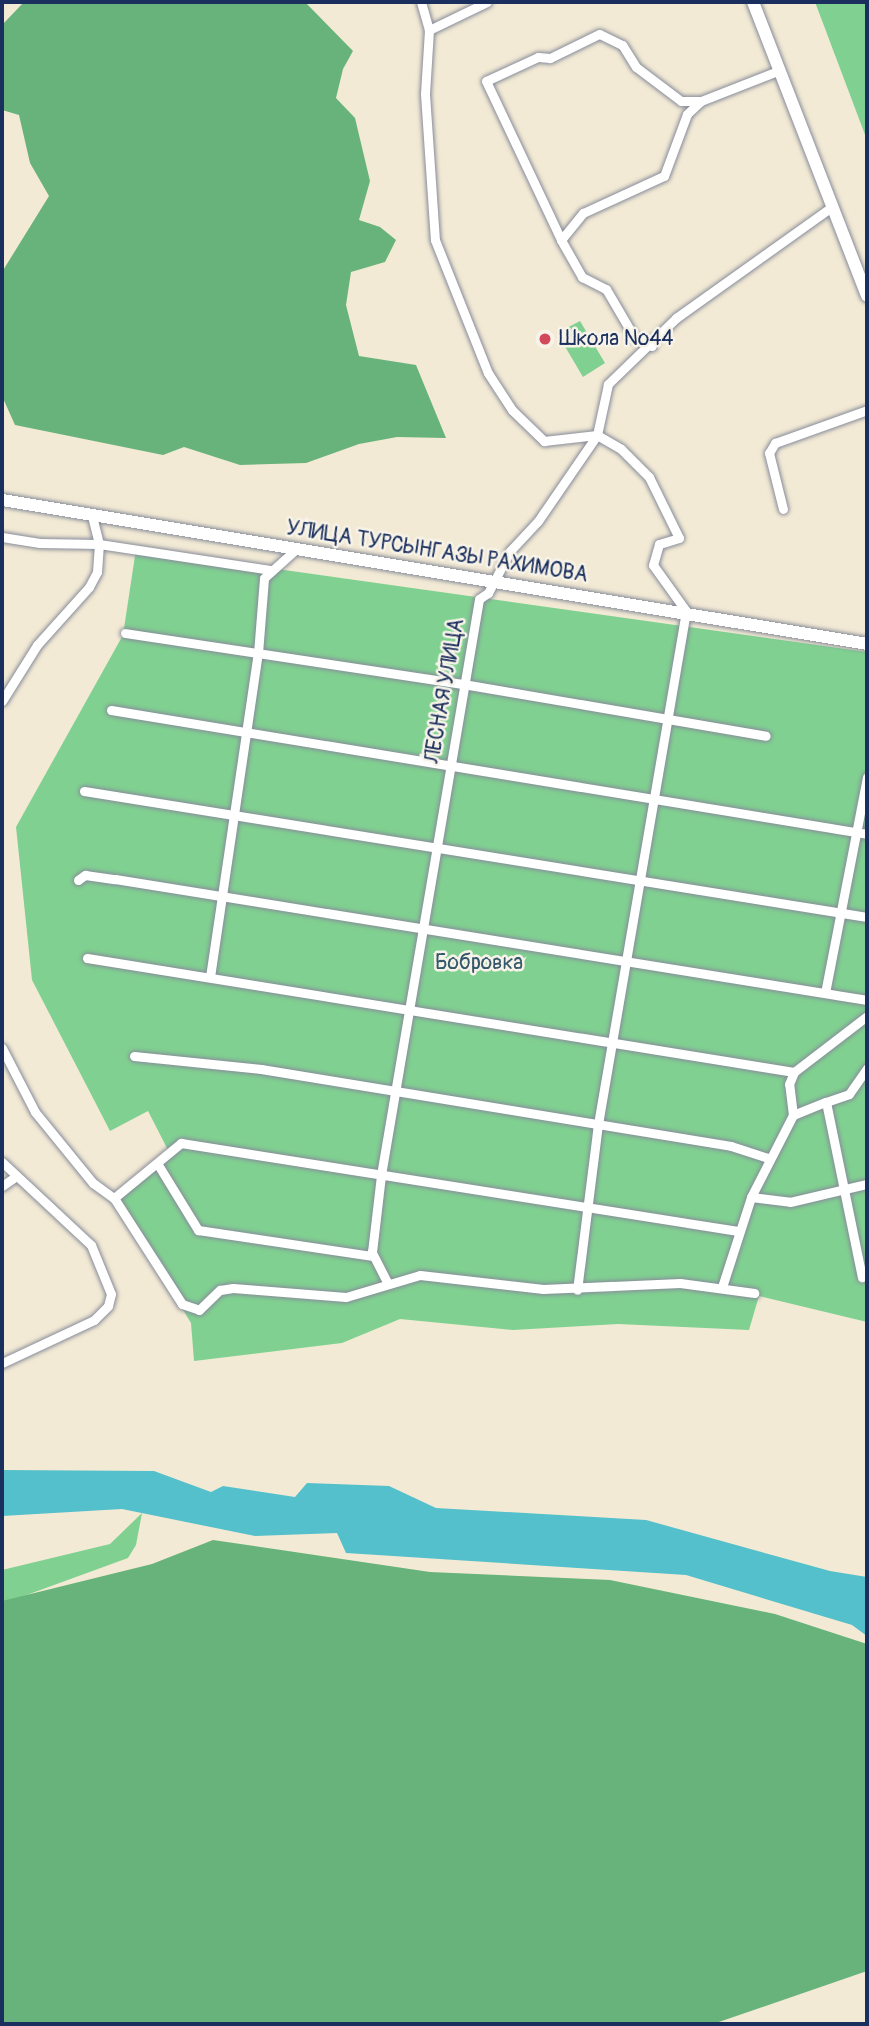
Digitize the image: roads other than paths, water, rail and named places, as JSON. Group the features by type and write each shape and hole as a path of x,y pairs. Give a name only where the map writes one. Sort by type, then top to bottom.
{"street":[{"path":"421,2 429,30 425,94 435,240 488,373 512,410 544,441 597,435 621,449 655,489 679,538 660,544 653,565 686,611 598,1124 577,1290"},
{"path":"429,30 486,2"},
{"path":"753,2 867,296"},
{"path":"652,346 634,337 606,289 582,277 561,240 486,81 538,57 550,58 599,34 622,45 636,67 681,101 701,101"},
{"path":"561,240 583,213 664,176 687,114 701,101 779,70"},
{"name":"ЛЕСНАЯ УЛИЦА","path":"373,1256 381,1175 434,848 479,599 495,580 510,551 538,521 597,435 608,384 652,346 676,318 833,206"},
{"path":"783,509 768,453 775,443 867,410"},
{"name":"УЛИЦА ТУРСЫНГАЗЫ РАХИМОВА","path":"2,500 867,643"},
{"path":"2,701 37,645 89,587 97,572 99,544 92,516"},
{"path":"2,537 40,543 99,544 270,570"},
{"path":"211,977 258,653 264,578 295,550"},
{"path":"125,633 463,684 766,736"},
{"path":"111,710 867,834"},
{"path":"825,993 838,913 867,777"},
{"path":"84,791 867,917"},
{"path":"78,880 85,875 867,1000"},
{"path":"87,958 794,1072"},
{"path":"722,1287 751,1197 793,1115 789,1084 794,1072 867,1016"},
{"path":"2,1048 35,1112 93,1183 114,1198 182,1304 199,1310 220,1290 233,1288 335,1297 420,1275 577,1290 667,1283 722,1287 754,1293"},
{"path":"134,1056 261,1069 731,1146 769,1158"},
{"path":"793,1115 849,1094 867,1068"},
{"path":"825,1102 841,1190 862,1277"},
{"path":"114,1198 181,1143 738,1231"},
{"path":"2,1162 15,1177 44,1198 91,1245 111,1294 108,1306 94,1320 2,1363"},
{"path":"158,1163 198,1230 373,1256 387,1282"},
{"path":"2,1186 15,1177"},
{"path":"751,1197 790,1202 867,1184"}],"water":[{"path":"2,1470 154,1471 211,1492 223,1486 295,1497 307,1483 389,1486 436,1508 646,1520 830,1571 867,1577 867,1636 852,1625 686,1575 346,1553 337,1533 255,1536 122,1509 2,1516"}],"place":[{"name":"Школа №44","path":"545,339"}],"park label":[{"name":"Бобровка","path":"479,963"}]}
